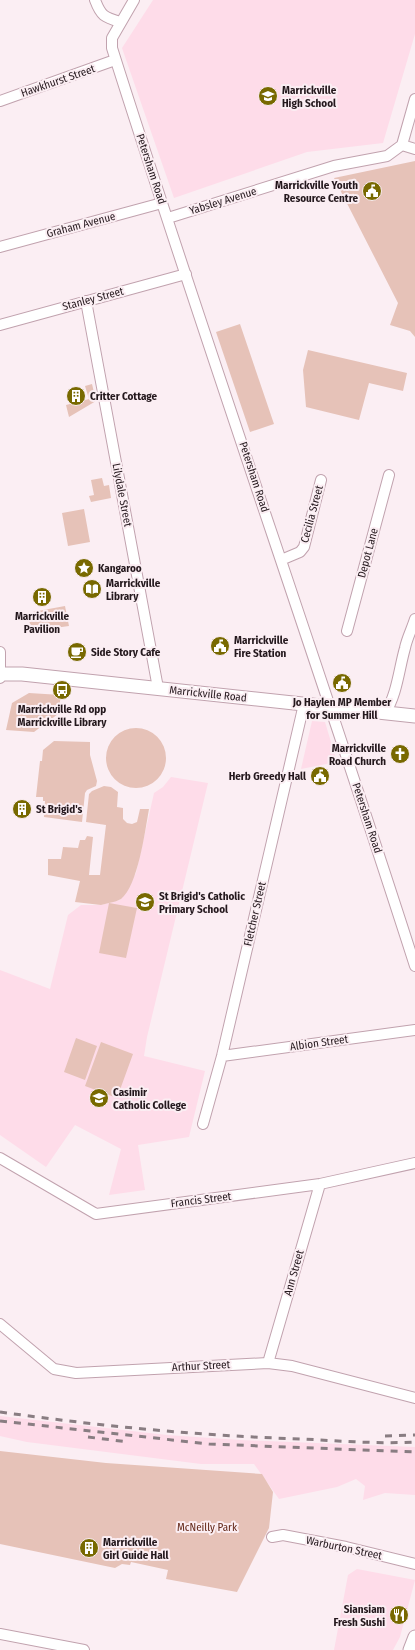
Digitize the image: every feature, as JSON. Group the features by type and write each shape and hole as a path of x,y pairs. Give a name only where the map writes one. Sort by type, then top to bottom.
{"main road":[{"name":"Marrickville Road","path":"0,676 22,674 415,716"},
{"path":"410,1650 415,1637"}],"street":[{"path":"95,0 99,12 104,17 120,22"},
{"name":"Petersham Road","path":"134,0 120,22 112,38 111,44 162,203 282,560 415,966"},
{"name":"Hawkhurst Street","path":"0,101 116,60"},
{"path":"415,98 402,145 415,149"},
{"name":"Yabsley Avenue","path":"168,218 334,166 387,156 402,145"},
{"name":"Graham Avenue","path":"0,247 162,203"},
{"name":"Stanley Street","path":"0,324 186,274"},
{"name":"Lilydale Street","path":"86,301 158,688"},
{"name":"Depot Lane","path":"347,631 389,475"},
{"name":"Cecilia Street","path":"282,560 300,552 304,547 321,480"},
{"path":"385,713 390,705 405,646 410,636 415,619"},
{"path":"0,652 0,676"},
{"name":"Fletcher Street","path":"203,1124 222,1056 304,704"},
{"name":"Albion Street","path":"222,1056 415,1030"},
{"name":"Francis Street","path":"0,1158 96,1214 320,1184 415,1163"},
{"name":"Ann Street","path":"268,1363 320,1184"},
{"name":"Arthur Street","path":"0,1324 54,1370 76,1373 268,1363 292,1366 415,1398"},
{"name":"Warburton Street","path":"272,1537 283,1535 346,1547 415,1564"},
{"path":"0,1634 84,1650"}],"shaded area":[{"name":"Marrickville High School","path":"153,0 415,0 415,34 383,143 307,152 174,198 122,48"},
{"path":"312,721 325,722 337,762 301,769"},
{"name":"Casimir Catholic College","path":"171,777 208,783 147,1037 144,1056 205,1071 189,1137 138,1145 145,1190 109,1195 121,1149 75,1125 46,1167 0,1135 0,970 50,989 68,915 81,905 101,905 120,900 136,873 154,793 163,787"},
{"path":"0,1416 167,1435 240,1440 415,1447 415,1495 385,1493 363,1500 365,1486 356,1479 337,1487 279,1499 254,1464 201,1464 27,1442 0,1436"},
{"path":"357,1569 415,1580 400,1637 393,1650 334,1650 348,1575"}],"green space":[{"path":"415,161 415,337 410,331 390,325 398,303 334,178"},
{"path":"240,324 274,424 250,432 216,332"},
{"path":"308,350 407,373 403,391 369,383 359,420 306,407 303,370"},
{"path":"92,384 96,401 69,417 66,405 89,399 85,386"},
{"path":"102,478 104,486 109,485 111,498 91,502 89,496 94,495 91,480"},
{"path":"84,509 90,542 68,546 62,513"},
{"path":"65,606 69,626 33,631 27,613"},
{"path":"29,693 61,695 58,714 34,732 6,730 12,703"},
{"path":"136,728 152,733 157,737 161,742 166,758 161,774 157,779 152,783 136,788 120,783 115,779 111,774 106,758 111,742 115,737 120,733"},
{"path":"54,741 90,742 90,755 97,781 96,786 87,790 85,793 82,822 44,817 45,801 43,801 43,797 36,797 40,761 42,761 43,750"},
{"path":"104,786 111,787 118,792 117,807 123,808 123,819 127,823 132,824 137,822 140,809 149,809 140,857 132,883 121,899 101,905 75,902 80,881 48,875 48,859 61,859 63,847 78,848 80,840 85,840 87,836 93,837 89,875 100,875 106,825 86,822 89,794 92,791"},
{"path":"109,903 137,908 126,958 99,953"},
{"path":"76,1038 97,1046 85,1080 64,1072"},
{"path":"101,1042 133,1054 117,1098 85,1086"},
{"name":"McNeilly Park","path":"0,1451 106,1463 262,1474 273,1492 269,1528 237,1592 166,1579 168,1570 131,1562 130,1565 122,1564 115,1568 0,1544"}],"railway":[{"path":"0,1412 75,1422 189,1433 359,1442 415,1442"},
{"path":"0,1421 209,1444 415,1452"},
{"path":"385,1436 415,1435"},
{"path":"88,1437 128,1442"}],"place":[{"name":"Marrickville High School","path":"268,96"},
{"name":"Marrickville Youth Resource Centre","path":"372,191"},
{"name":"Critter Cottage","path":"76,396"},
{"name":"Kangaroo","path":"84,568"},
{"name":"Marrickville Library","path":"92,589"},
{"name":"Marrickville Pavilion","path":"42,597"},
{"name":"Marrickville Fire Station","path":"220,646"},
{"name":"Side Story Cafe","path":"77,652"},
{"name":"Jo Haylen MP Member for Summer Hill","path":"342,683"},
{"name":"Marrickville Rd opp Marrickville Library","path":"62,690"},
{"name":"Marrickville Road Church","path":"400,754"},
{"name":"Herb Greedy Hall","path":"320,776"},
{"name":"St Brigid's","path":"22,809"},
{"name":"St Brigid's Catholic Primary School","path":"145,902"},
{"name":"Casimir Catholic College","path":"99,1098"},
{"name":"Marrickville Girl Guide Hall","path":"89,1548"},
{"name":"Siansiam Fresh Sushi","path":"399,1615"}]}
